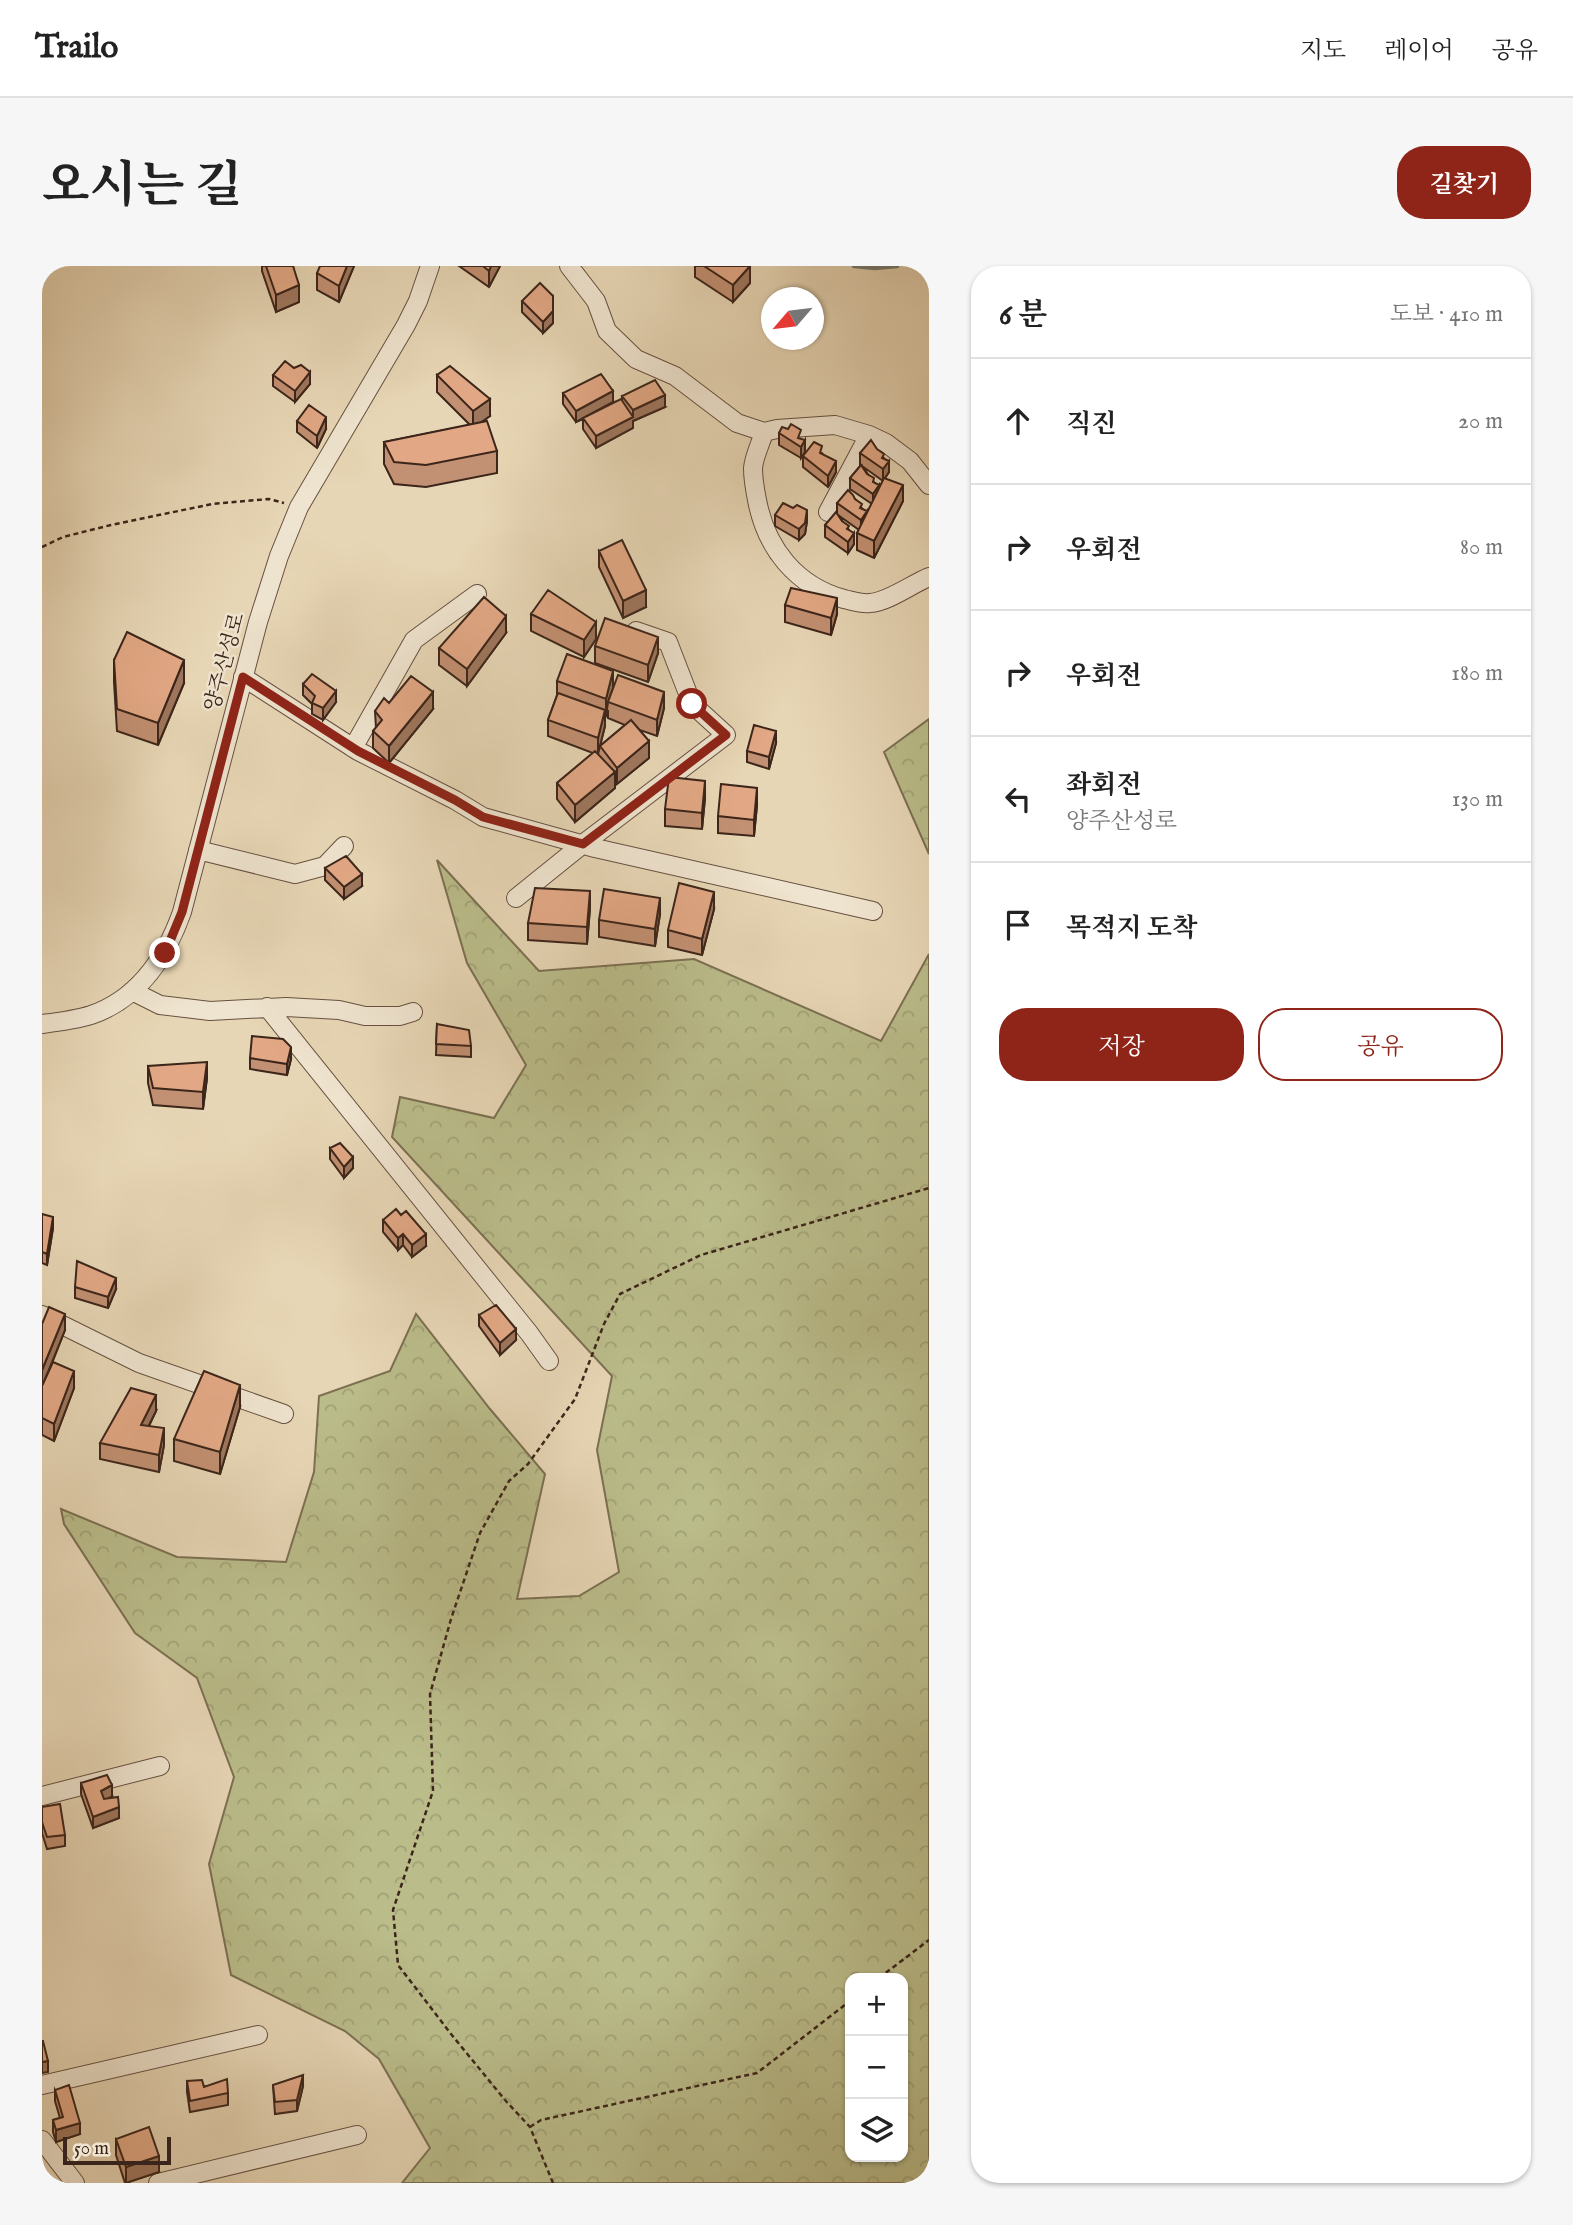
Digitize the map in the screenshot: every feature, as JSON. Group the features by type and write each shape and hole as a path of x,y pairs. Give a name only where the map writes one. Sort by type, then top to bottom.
{"street":[{"name":"양주산성로","path":"42,1024 95,1013 117,1003 156,965 177,927 243,677 275,569 299,507 406,325 430,266"},
{"path":"578,269 596,300 607,331 636,359 675,376 737,423 764,432 835,425 869,435 886,443 910,461 929,485"},
{"path":"764,432 753,466 755,489 761,520 771,543 786,565 812,586 830,595 861,603 873,603 929,577"},
{"path":"828,512 869,435"},
{"path":"353,748 414,640 477,594"},
{"path":"516,898 726,735 692,704 668,642 623,627"},
{"path":"243,677 353,748 483,817 583,844 873,911"},
{"path":"198,850 295,874 325,866 344,846"},
{"path":"132,991 160,1005 210,1011 267,1007 339,1010 365,1016 400,1016 413,1012"},
{"path":"267,1007 549,1361"},
{"path":"42,1315 139,1363 284,1414"},
{"path":"42,1796 160,1766"},
{"path":"42,2085 258,2035"},
{"path":"158,2183 357,2135"},
{"path":"42,2140 75,2183"}],"path":[{"path":"42,547 63,537 212,504 269,499 299,507"},
{"path":"553,2183 530,2127 451,2034 398,1965 393,1910 433,1791 430,1694 451,1619 480,1533 509,1481 528,1464 575,1399 604,1324 620,1294 701,1255 929,1188"},
{"path":"886,1973 929,1940"},
{"path":"530,2127 541,2120 757,2073 845,2005"}],"green space":[{"path":"929,719 929,854 884,752"},
{"path":"437,860 539,971 694,959 881,1041 929,954 929,2183 402,2183 430,2148 379,2059 345,2031 231,1975 209,1864 234,1777 197,1678 135,1633 64,1524 61,1509 177,1557 286,1562 314,1472 319,1396 390,1371 416,1314 545,1474 517,1599 579,1596 619,1572 597,1450 612,1376 392,1137 400,1097 494,1118 526,1065 467,963"}],"building":[{"path":"266,266 293,266 299,285 276,295"},
{"path":"320,266 347,266 339,286 317,273"},
{"path":"704,266 750,266 733,285"},
{"path":"540,283 553,296 553,311 543,322 522,301"},
{"path":"285,361 294,368 301,365 310,372 295,391 273,375"},
{"path":"450,366 490,399 473,411 437,375"},
{"path":"601,374 613,391 576,411 563,393"},
{"path":"655,380 665,395 633,410 622,396"},
{"path":"621,399 633,417 596,436 583,418"},
{"path":"309,405 326,417 317,436 297,421"},
{"path":"487,421 497,451 426,465 394,462 384,442"},
{"path":"791,424 801,430 798,438 805,440 801,447 779,433 782,427 788,429"},
{"path":"871,440 884,454 882,458 889,461 883,469 860,453"},
{"path":"814,442 822,446 820,453 836,461 828,476 803,456"},
{"path":"861,465 867,474 874,478 873,482 879,485 873,494 850,478"},
{"path":"884,478 903,485 874,541 857,533"},
{"path":"848,490 862,504 860,508 867,511 861,520 837,503"},
{"path":"783,503 807,510 805,523 799,529 775,515"},
{"path":"836,512 849,526 847,529 854,533 848,542 825,525"},
{"path":"622,540 646,590 623,601 599,551"},
{"path":"791,588 837,598 831,618 785,605"},
{"path":"548,590 596,622 584,640 531,614"},
{"path":"484,597 506,616 467,669 439,648"},
{"path":"605,618 658,637 648,665 595,646"},
{"path":"127,632 184,660 158,723 117,709 114,660"},
{"path":"567,654 613,671 606,699 557,681"},
{"path":"312,674 336,691 323,708 312,703 315,696 303,684"},
{"path":"618,675 664,692 657,720 608,702"},
{"path":"411,676 433,692 389,746 373,731 382,720 375,711 384,698 389,703"},
{"path":"558,693 605,710 598,738 548,720"},
{"path":"631,720 649,741 617,768 600,746"},
{"path":"754,725 776,731 769,757 747,751"},
{"path":"595,751 615,772 575,805 557,783"},
{"path":"669,777 705,781 702,813 665,809"},
{"path":"721,784 757,788 754,820 718,816"},
{"path":"346,856 362,874 344,887 325,868"},
{"path":"679,883 714,892 702,939 668,930"},
{"path":"535,888 590,891 587,927 528,923"},
{"path":"604,889 660,898 655,929 599,920"},
{"path":"437,1024 469,1030 471,1046 436,1044"},
{"path":"252,1036 283,1039 291,1047 287,1064 250,1058"},
{"path":"207,1062 203,1092 153,1088 148,1066"},
{"path":"340,1143 353,1157 344,1167 330,1148"},
{"path":"396,1209 401,1215 406,1211 426,1234 412,1245 403,1234 398,1238 383,1220"},
{"path":"42,1214 53,1217 47,1254 42,1252"},
{"path":"77,1261 116,1278 108,1297 75,1287"},
{"path":"496,1305 516,1329 500,1343 479,1315"},
{"path":"49,1307 65,1314 42,1370 42,1324"},
{"path":"53,1362 74,1371 54,1424 42,1418 42,1386"},
{"path":"204,1371 240,1385 220,1452 174,1439"},
{"path":"131,1388 156,1395 141,1425 164,1428 159,1455 100,1443"},
{"path":"107,1775 112,1785 101,1791 104,1799 118,1797 119,1807 93,1817 81,1783"},
{"path":"60,1804 65,1835 47,1837 42,1822 42,1807"},
{"path":"42,2041 48,2061 42,2062"},
{"path":"303,2075 297,2100 275,2102 273,2085"},
{"path":"227,2079 228,2093 190,2101 187,2081 202,2080 204,2087"},
{"path":"69,2085 80,2123 56,2130 53,2120 63,2117 55,2090"},
{"path":"149,2127 159,2156 126,2167 116,2139"}],"waterway":[{"path":"854,266 897,266"}],"route":[{"path":"165,953 182,912 243,677 358,751 483,817 583,844 726,735 692,704"}]}
